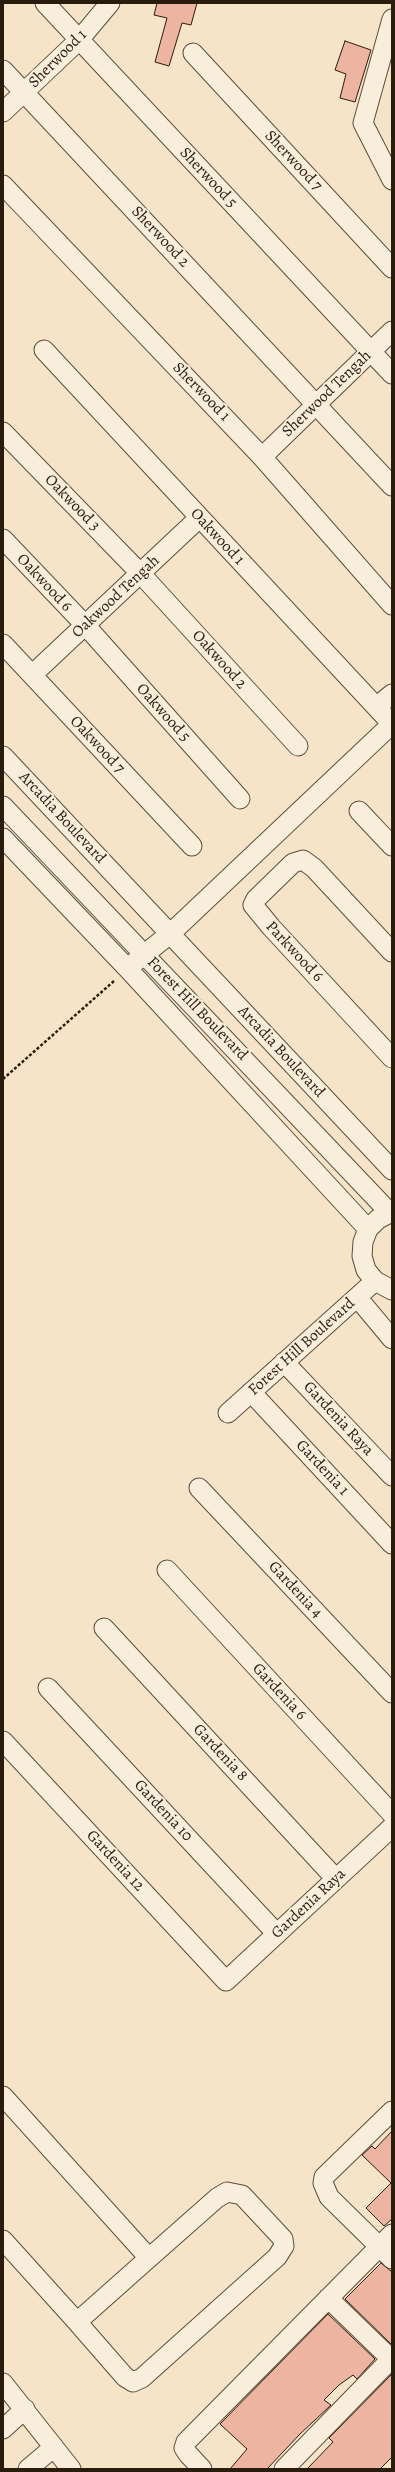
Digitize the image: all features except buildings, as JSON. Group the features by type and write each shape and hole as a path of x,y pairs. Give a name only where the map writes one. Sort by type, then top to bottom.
{"street":[{"name":"Sherwood 5","path":"46,3 392,374"},
{"name":"Sherwood 1","path":"3,112 25,93 79,40 110,3"},
{"path":"392,19 386,64 363,123 392,180"},
{"name":"Sherwood 7","path":"193,53 392,268"},
{"name":"Sherwood 2","path":"3,70 317,404 392,486"},
{"name":"Sherwood 1","path":"3,185 262,457 392,606"},
{"name":"Sherwood Tengah","path":"262,457 392,331"},
{"name":"Oakwood 1","path":"44,350 392,724"},
{"name":"Oakwood 3","path":"3,432 141,574"},
{"name":"Oakwood Tengah","path":"32,675 86,626 199,518"},
{"name":"Oakwood 6","path":"3,539 86,626"},
{"name":"Oakwood 2","path":"141,574 298,746"},
{"name":"Oakwood 5","path":"86,626 240,799"},
{"name":"Oakwood 7","path":"3,644 192,846"},
{"path":"376,707 392,694"},
{"path":"128,969 144,954 171,933 392,724"},
{"name":"Arcadia Boulevard","path":"3,756 171,933 392,1170"},
{"name":"Forest Hill Boulevard","path":"3,806 391,1213"},
{"path":"359,811 392,846"},
{"name":"Forest Hill Boulevard","path":"3,838 128,969 368,1229"},
{"name":"Parkwood 6","path":"392,952 314,868 303,860 293,863 256,899 253,905 271,927 392,1058"},
{"path":"391,1213 378,1219 368,1229 363,1242 362,1256 366,1270 375,1281 392,1290"},
{"name":"Forest Hill Boulevard","path":"228,1413 375,1281"},
{"path":"357,1297 392,1338"},
{"name":"Gardenia Raya","path":"284,1362 392,1476"},
{"name":"Gardenia 1","path":"251,1392 392,1544"},
{"name":"Gardenia 4","path":"199,1488 392,1693"},
{"name":"Gardenia 6","path":"167,1570 392,1814"},
{"name":"Gardenia 8","path":"104,1628 336,1879"},
{"name":"Gardenia 10","path":"48,1688 277,1934"},
{"name":"Gardenia 12","path":"3,1740 226,1981"},
{"name":"Gardenia Raya","path":"226,1981 392,1827"},
{"path":"3,2096 148,2258"},
{"path":"202,2469 184,2448 186,2442 328,2298 388,2246 328,2197 323,2183 324,2177 392,2111"},
{"path":"3,2240 125,2377 133,2382 142,2378 266,2268 277,2257 284,2246 283,2239 242,2195 227,2192 217,2198 77,2322"},
{"path":"284,2469 392,2359 328,2298"},
{"path":"3,2383 71,2469"},
{"path":"3,2429 25,2410"},
{"path":"28,2469 54,2447"}],"path":[{"path":"3,1079 128,969"}]}
